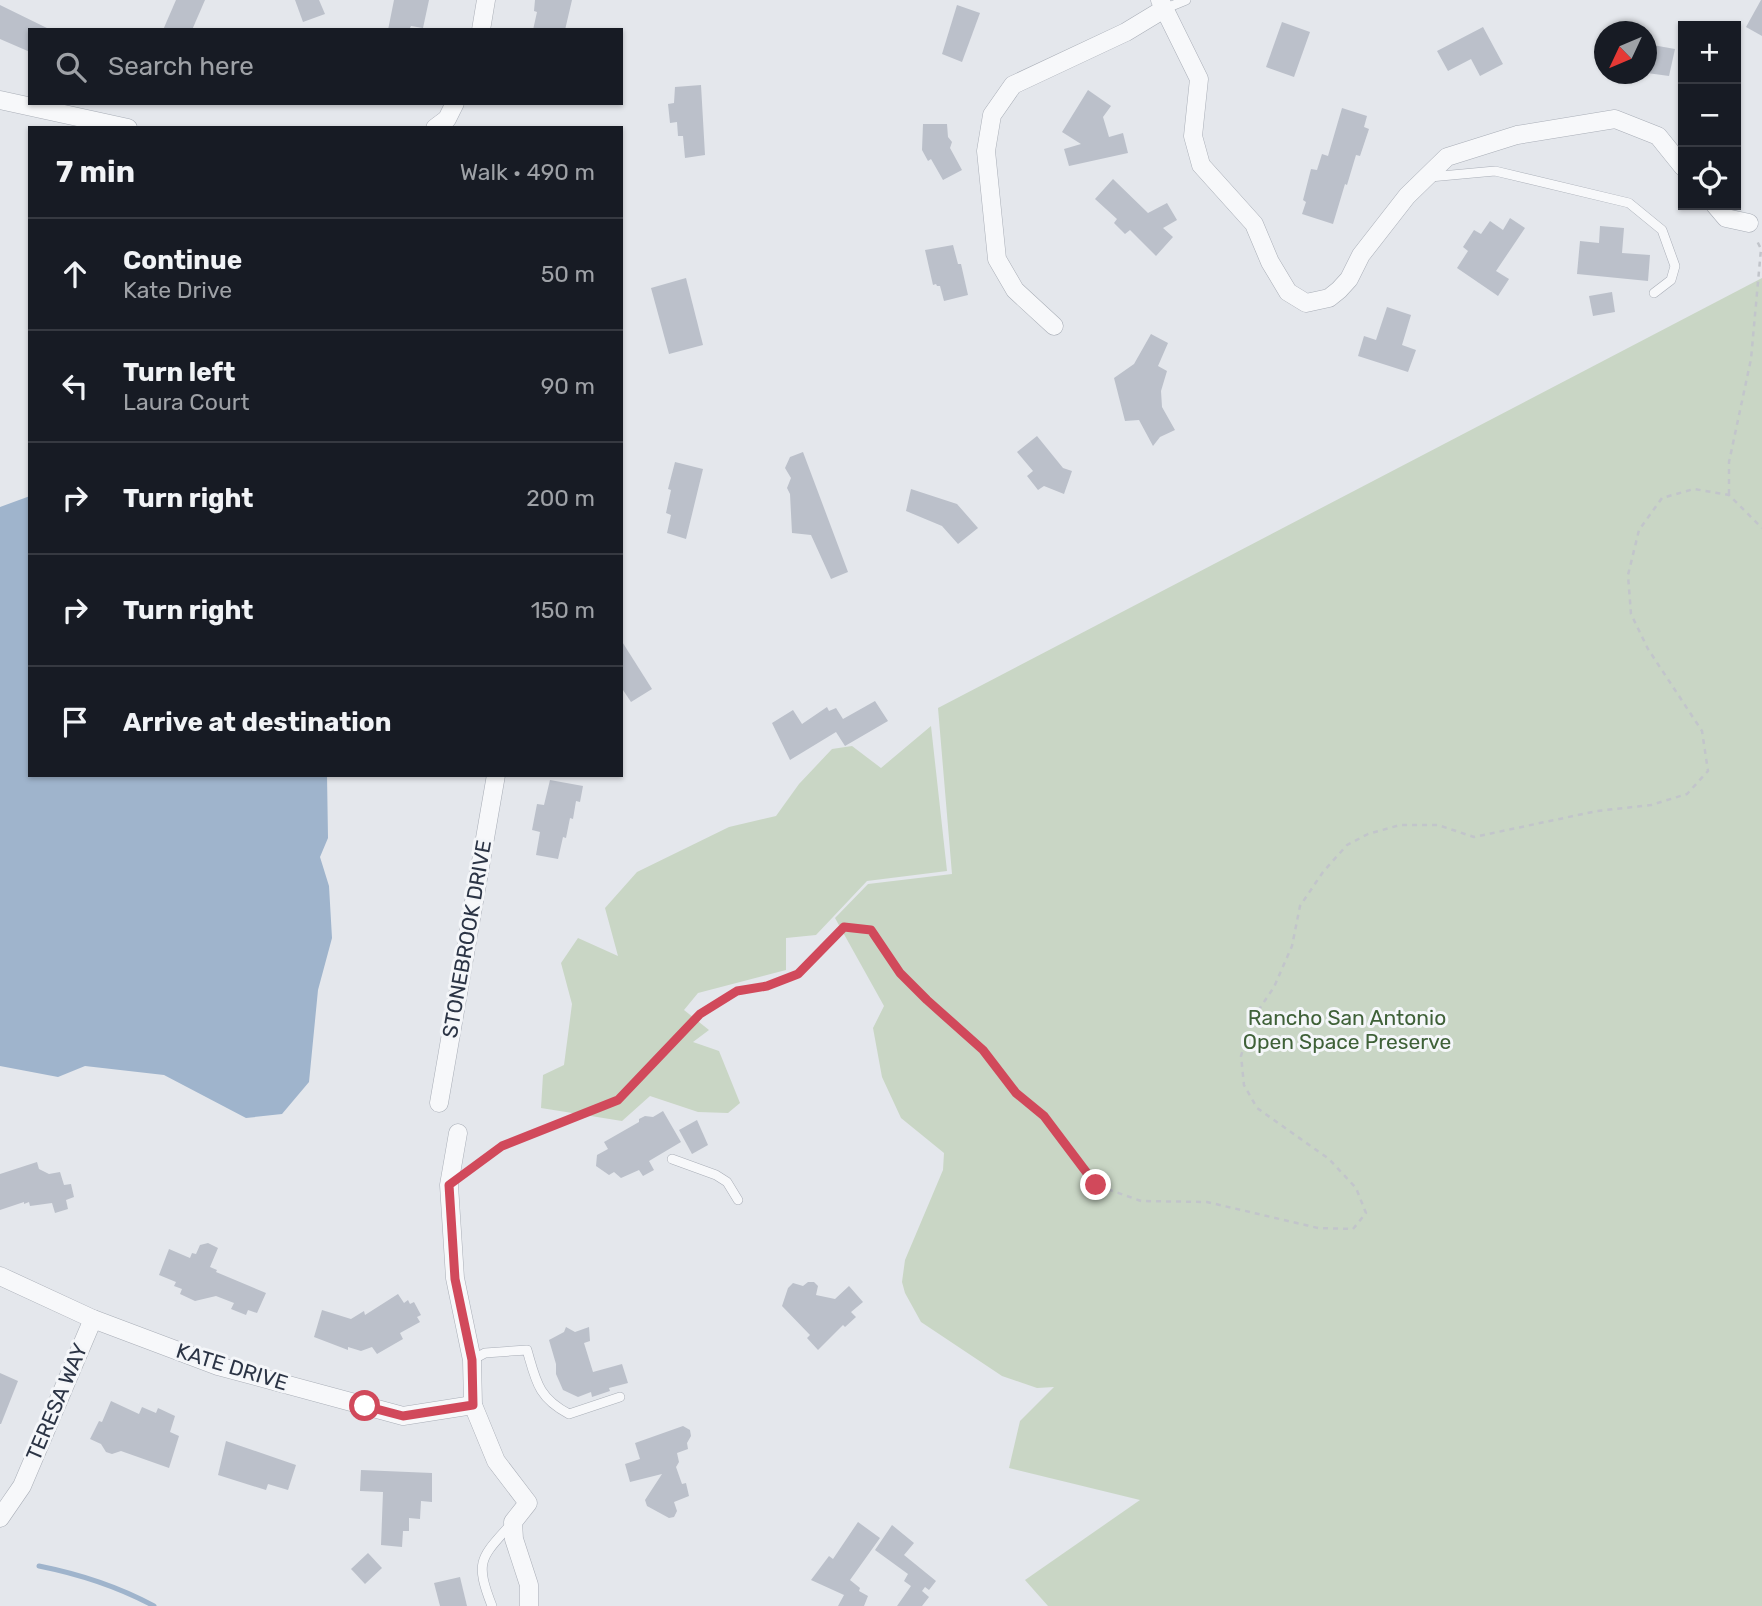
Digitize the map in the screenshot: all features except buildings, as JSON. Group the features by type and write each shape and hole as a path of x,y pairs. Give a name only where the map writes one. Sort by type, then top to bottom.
{"street":[{"path":"481,28 486,0"},
{"path":"1054,326 1015,290 997,259 986,151 992,115 1013,85 1126,32 1162,4 1199,79 1193,136 1201,165 1254,224 1270,262 1288,292 1298,300 1315,303 1329,298 1339,290 1349,279 1361,256 1407,196 1447,157 1517,135 1615,120 1658,136 1678,161"},
{"path":"0,100 28,103"},
{"path":"438,126 447,119 454,105"},
{"path":"57,107 121,126"},
{"path":"1719,210 1726,218 1749,223"},
{"name":"STONEBROOK DRIVE","path":"439,1103 496,777"},
{"path":"458,1133 449,1185 455,1279 472,1360 473,1405 496,1461 528,1503 513,1522 514,1539 529,1585 529,1606"},
{"name":"KATE DRIVE","path":"0,1276 93,1319 218,1366 403,1416 473,1405"},
{"name":"TERESA WAY","path":"0,1518 22,1486 93,1319"}],"lane":[{"path":"1162,4 1186,0"},
{"path":"1426,177 1495,171 1629,203 1662,230 1675,266 1671,280 1654,293"},
{"path":"672,1159 716,1175 727,1182 738,1200"},
{"path":"472,1360 485,1353 527,1350 537,1386 551,1405 569,1414 620,1397"},
{"path":"492,1606 482,1577 482,1560 513,1522"}],"path":[{"path":"1729,495 1729,462 1751,359 1761,249 1749,223"},
{"path":"449,1185 502,1146 618,1100 700,1014 737,991 767,986 798,974 844,927 871,930 900,973 983,1050 1016,1093 1044,1116 1096,1185 1142,1200 1207,1202 1318,1228 1353,1229 1366,1213 1356,1188 1329,1159 1257,1108 1244,1085 1241,1056 1252,1020 1274,987 1292,946 1300,906 1323,872 1347,845 1368,834 1399,825 1438,825 1474,837 1597,811 1651,805 1687,794 1708,771 1702,731 1648,649 1631,614 1628,575 1639,530 1662,498 1694,488 1729,495 1762,527"}],"green space":[{"name":"Rancho San Antonio Open Space Preserve","path":"1762,278 1762,1606 1048,1606 1025,1580 1140,1500 1009,1468 1020,1421 1054,1387 1037,1388 1002,1376 921,1322 905,1293 902,1282 905,1260 943,1170 944,1153 901,1118 882,1077 873,1028 884,1006 835,918 868,884 952,874 938,708"},
{"path":"931,726 947,871 867,881 816,935 786,938 786,970 698,993 684,1010 709,1030 693,1042 719,1051 740,1103 728,1113 698,1112 650,1096 622,1121 541,1108 543,1075 564,1065 572,1004 561,963 578,938 618,956 605,908 637,872 729,827 776,816 799,784 832,749 852,746 881,768"}],"water":[{"path":"28,497 28,777 327,777 328,838 320,857 329,886 332,938 318,990 309,1082 282,1114 246,1118 164,1075 85,1066 58,1077 0,1066 0,507"}],"waterway":[{"path":"39,1566 98,1582 154,1606"}],"route":[{"path":"365,1406 403,1416 473,1405 472,1360 455,1279 449,1185 502,1146 618,1100 700,1014 737,991 767,986 798,974 844,927 871,930 900,973 983,1050 1016,1093 1044,1116 1096,1185"}]}
